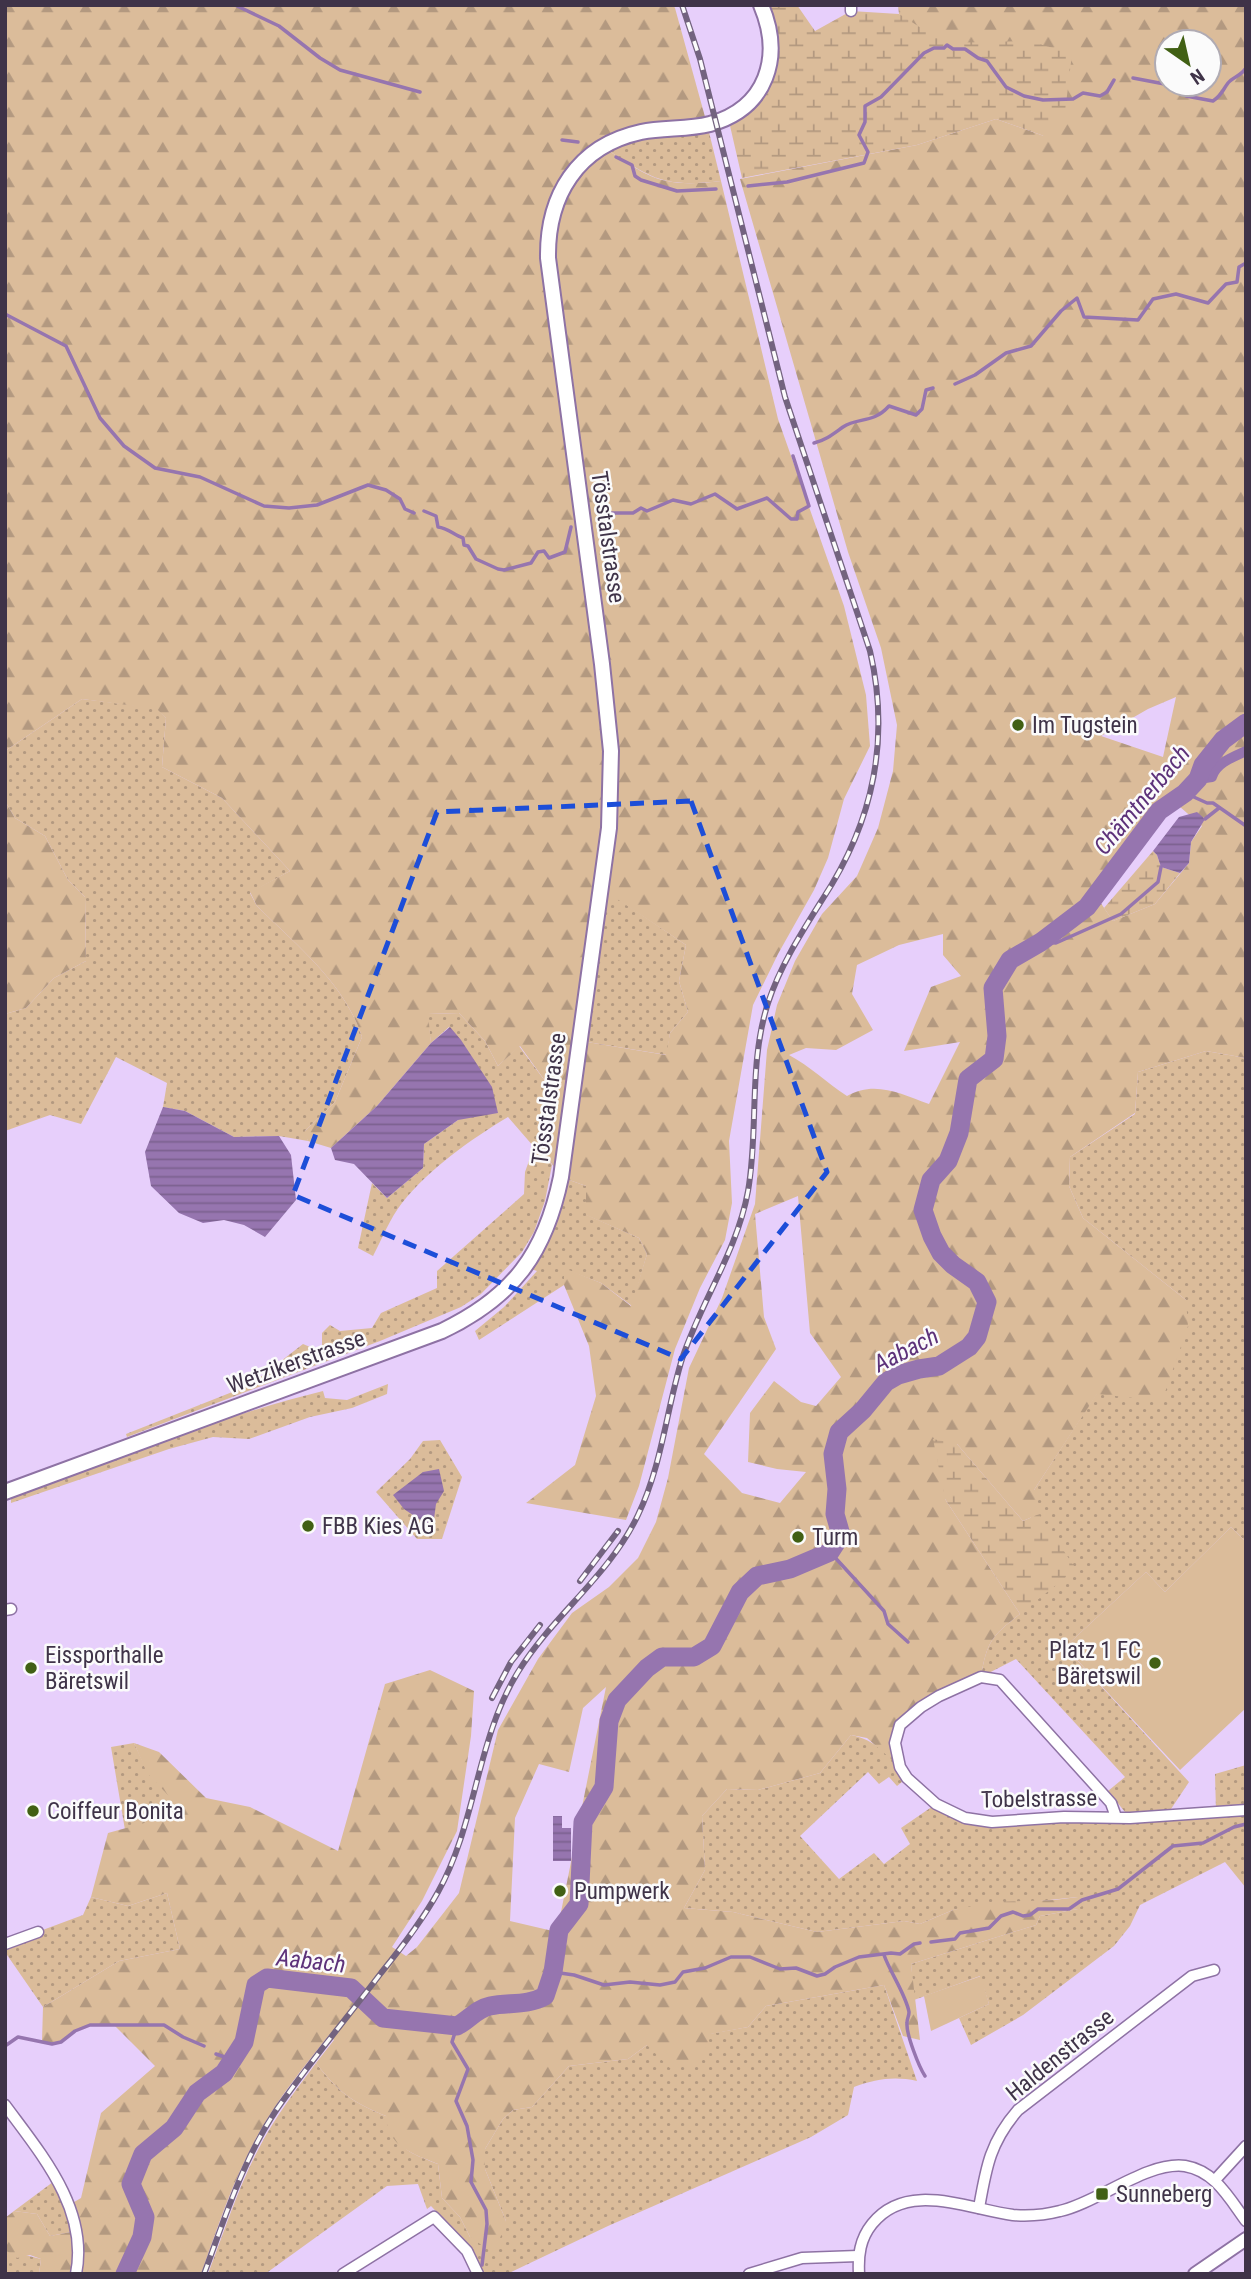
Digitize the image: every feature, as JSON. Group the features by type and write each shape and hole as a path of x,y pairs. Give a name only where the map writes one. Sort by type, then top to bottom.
{"main road":[{"name":"Tösstalstrasse","path":"554,1210 561,1177 601,891 609,828 611,775 605,689 548,258 550,221 555,204 570,176 603,147 643,132 700,126 722,120 750,101 765,80 772,51 771,34 761,5"},
{"name":"Wetzikerstrasse","path":"5,1492 406,1346 466,1320 507,1289 543,1237 554,1210"}],"street":[{"name":"Tobelstrasse","path":"1116,1817 1111,1803 1000,1680 981,1677 930,1702 900,1725 895,1743 900,1767 921,1793 936,1804 965,1818 992,1822 1064,1817 1116,1817 1246,1810"},
{"path":"5,1944 38,1932"},
{"name":"Haldenstrasse","path":"979,2208 991,2151 1006,2123 1018,2110 1192,1976 1214,1970"},
{"path":"5,2105 63,2190 80,2250 76,2274"},
{"path":"1215,2180 1246,2146"},
{"path":"859,2274 858,2256 864,2237 887,2209 902,2202 927,2199 1014,2215 1045,2215 1063,2211 1149,2172 1172,2166 1198,2169 1215,2180 1246,2221"},
{"path":"343,2274 434,2217 467,2251 478,2274"},
{"path":"1195,2274 1246,2239"},
{"path":"749,2274 815,2256 858,2256"}],"highlighted area":[{"path":"691,801 827,1172 681,1359 293,1195 437,812"}],"green space":[{"path":"5,5 673,5 707,124 603,147 633,167 658,179 684,183 721,181 778,419 844,606 866,695 870,746 844,799 828,858 814,890 753,1005 729,1141 732,1203 725,1240 700,1288 675,1349 639,1486 626,1520 526,1503 575,1465 596,1396 589,1346 564,1285 564,1268 601,1283 631,1306 647,1254 639,1238 586,1215 586,1186 561,1177 543,1151 548,1085 520,1046 498,1066 485,1041 459,1013 428,1014 431,1043 377,1106 331,1148 308,1141 304,1132 335,1102 362,1037 344,999 331,982 257,906 250,892 290,871 222,798 162,767 166,718 157,709 82,699 5,751","holes":["608,893 686,945 679,981 688,1012 670,1033 666,1055 587,1042"]},
{"path":"765,5 797,5 815,31 851,11 899,14 945,43 1030,41 1072,54 1065,112 1044,136 996,119 917,145 742,178 728,117 765,80"},
{"path":"898,5 1246,5 1246,1058 1206,1051 1138,1072 1135,1113 1070,1157 1069,1186 1083,1218 1186,1300 1188,1326 1162,1401 1097,1394 1034,1490 1039,1514 1023,1521 957,1444 945,1499 1020,1614 992,1640 981,1677 939,1696 900,1725 895,1743 900,1767 867,1738 851,1735 820,1773 758,1790 727,1789 702,1816 705,1870 684,1908 733,1912 817,1932 904,1921 920,1924 953,1910 992,1902 1078,1897 1082,1900 1082,1906 1040,1916 1036,1925 911,1964 920,2040 903,2036 884,1985 766,2006 748,2027 711,2034 700,2063 670,2068 647,2045 628,2059 569,2066 532,2107 513,2110 503,2119 485,2149 485,2169 506,2221 497,2247 483,2246 470,2237 460,2217 442,2198 438,2164 403,2148 391,2135 386,2116 347,2096 316,2063 334,2040 329,2035 266,2120 227,2202 201,2274 39,2274 41,2259 30,2255 17,2258 5,2250 5,2218 14,2211 37,2214 50,2236 76,2231 69,2205 81,2198 101,2113 155,2066 115,2026 91,2025 57,2042 42,2041 43,2007 119,1961 180,1949 167,1893 128,1906 91,1897 108,1833 184,1812 147,1773 134,1743 159,1752 206,1798 250,1807 338,1851 385,1684 430,1670 474,1691 471,1736 457,1831 422,1901 392,1947 406,1956 417,1947 459,1893 498,1730 538,1659 572,1613 609,1587 638,1558 656,1522 668,1478 689,1368 722,1298 755,1204 767,1050 777,1005 795,961 822,914 857,876 878,828 893,771 897,725 881,648 848,552 740,179 917,145 996,119 1044,136 932,50 899,14","holes":["1176,697 1163,757 1101,736 1148,709","1172,800 1202,826 1191,842 1189,863 1155,904 1113,921 1096,896 1150,818","943,934 943,955 961,976 931,987 904,1051 960,1042 929,1104 878,1089 857,1091 847,1096 789,1055 806,1048 836,1050 873,1030 852,994 857,965 899,945","798,1196 810,1333 841,1377 816,1406 801,1402 774,1381 750,1413 748,1462 806,1472 780,1503 742,1493 704,1454 776,1349 764,1317 755,1214","606,1687 557,1932 510,1921 515,1818 539,1764 569,1772 583,1708"]},
{"path":"707,124 721,181 684,183 658,178 603,147"},
{"path":"82,699 157,708 166,718 162,767 222,798 290,871 250,893 257,906 331,982 344,999 362,1037 335,1102 305,1131 308,1141 279,1136 234,1137 185,1111 163,1107 167,1083 116,1057 81,1124 50,1115 5,1131 5,1014 26,1008 54,978 86,961 85,897 68,880 45,836 15,818 5,801 5,751"},
{"path":"5,801 15,818 45,836 68,880 85,897 86,961 54,978 26,1008 5,1014"},
{"path":"1153,851 1161,867 1180,873 1155,904 1113,921 1104,908"},
{"path":"608,892 686,945 679,981 688,1012 670,1033 667,1055 587,1042"},
{"path":"459,1013 485,1041 498,1066 519,1046 548,1085 543,1151 552,1165 545,1201 534,1232 522,1252 481,1294 461,1307 380,1341 127,1437 126,1434 250,1385 303,1344 322,1352 322,1333 330,1325 340,1331 372,1328 381,1313 437,1288 437,1271 524,1194 525,1172 534,1147 508,1117 451,1156 413,1190 394,1215 373,1256 358,1248 372,1183 387,1198 423,1168 424,1144 458,1120 449,1027 431,1043 427,1014"},
{"path":"1206,1051 1246,1058 1246,1542 1231,1527 1165,1592 1146,1572 1065,1647 1189,1782 1167,1815 1216,1811 1215,1774 1246,1765 1246,1888 1225,1862 1140,1905 1130,1926 1114,1946 1023,2015 971,2045 959,2018 989,2004 980,1976 914,2000 911,1964 1036,1925 1040,1916 1078,1909 1078,1897 953,1910 920,1924 904,1921 817,1932 733,1912 684,1908 705,1870 702,1816 727,1789 758,1790 820,1773 851,1735 883,1750 907,1778 897,1786 889,1777 879,1784 868,1772 800,1836 839,1879 874,1853 884,1864 910,1844 901,1828 936,1804 965,1818 1129,1817 1108,1791 1125,1777 1016,1659 981,1677 992,1640 1020,1614 1034,1490 1097,1393 1186,1300 1083,1218 1069,1186 1070,1157 1135,1114 1138,1072"},
{"path":"561,1177 586,1186 587,1215 639,1238 647,1254 632,1306 601,1283 564,1269 564,1285 479,1340 475,1331 504,1307 537,1271 525,1267"},
{"path":"388,1384 387,1394 352,1408 310,1417 249,1439 213,1437 169,1449 11,1503 11,1498 244,1413 323,1391 325,1398 347,1400"},
{"path":"933,1439 957,1444 1023,1521 1039,1514 1076,1569 1020,1614 945,1499"},
{"path":"440,1440 462,1477 442,1539 417,1539 376,1492 410,1459 423,1441"},
{"name":"Platz 1 FC Bäretswil","path":"1231,1527 1246,1542 1246,1708 1180,1770 1065,1647 1146,1572 1165,1592"},
{"path":"134,1743 148,1773 185,1812 125,1830 111,1747"},
{"path":"167,1893 180,1949 119,1961 43,2007 5,1952 5,1944 83,1915 91,1897 128,1906"},
{"path":"981,1976 989,2004 931,2031 924,1996"},
{"path":"884,1985 917,2081 885,2079 854,2087 848,2115 811,2137 608,2226 507,2274 482,2274 473,2254 460,2237 431,2206 427,2209 418,2184 387,2186 265,2274 208,2274 251,2163 279,2115 316,2063 347,2096 386,2116 405,2148 438,2164 442,2198 460,2217 470,2237 506,2221 485,2169 485,2149 503,2119 513,2110 532,2107 569,2066 628,2059 647,2045 748,2027 766,2006"},
{"path":"57,2179 76,2231 50,2236 37,2214 14,2211"},
{"path":"5,2250 41,2259 39,2274 5,2274"}],"shaded area":[{"path":"1197,812 1205,819 1191,842 1189,863 1180,873 1161,867 1153,851 1179,817"},
{"path":"450,1027 492,1087 498,1113 458,1120 424,1144 423,1168 387,1198 354,1164 335,1160 331,1148 377,1106 431,1043"},
{"path":"163,1107 185,1111 234,1137 279,1136 291,1155 296,1200 265,1237 244,1225 224,1220 203,1223 179,1213 151,1186 145,1152"},
{"path":"439,1469 444,1491 436,1504 434,1519 426,1524 404,1509 393,1495 423,1472"},
{"path":"553,1816 562,1816 562,1828 571,1828 571,1861 553,1861"}],"waterway":[{"path":"235,5 279,26 340,70 420,92"},
{"path":"748,186 787,182 864,163 868,152 859,135 865,122 865,106 881,97 924,53 934,48 944,48 947,45 953,49 965,49 987,61 1006,87 1024,96 1043,100 1073,99 1083,93 1100,96 1107,92 1114,80"},
{"path":"1133,78 1175,86 1186,96 1213,101 1230,81 1246,68"},
{"path":"562,140 578,142"},
{"path":"616,157 632,165 635,176 641,180 677,191 716,189"},
{"path":"955,384 975,375 1006,353 1031,346 1061,311 1077,298 1084,317 1138,320 1153,299 1176,294 1208,303 1226,284 1237,282 1239,267 1246,263"},
{"path":"5,314 66,346 100,418 124,446 155,468 200,477 264,506 289,508 317,505 368,485 386,490 400,499 405,509 414,513"},
{"path":"814,443 849,424 871,418 889,406 916,415 922,409 926,390 933,388"},
{"path":"597,513 633,513 641,508 647,511 673,500 691,504 715,494 737,509 767,498 791,519 797,519 798,512 809,506 793,456"},
{"path":"424,511 436,516 438,527 463,538 464,545 468,546 476,559 504,570 531,563 538,552 544,551 549,558 565,552 571,527"},
{"name":"Aabach","path":"125,2274 142,2237 145,2217 131,2184 143,2154 174,2128 197,2093 224,2073 244,2042 256,1985 267,1978 351,1988 383,2018 457,2026 485,2007 531,2001 545,1996 553,1972 559,1930 579,1904 583,1822 604,1787 609,1721 617,1700 647,1668 662,1657 694,1657 712,1646 740,1592 757,1576 790,1569 830,1552 841,1535 835,1514 837,1489 833,1454 839,1432 863,1410 886,1382 898,1375 939,1366 969,1347 977,1337 987,1302 977,1282 941,1253 923,1210 931,1180 948,1161 959,1133 968,1079 994,1059 997,1036 993,988 1010,960 1041,942 1087,907 1159,811 1185,793 1198,779 1203,765 1223,740 1246,723"},
{"path":"1198,779 1212,777 1221,764 1246,751"},
{"path":"1185,793 1213,803 1246,826"},
{"path":"1205,819 1219,808"},
{"path":"1041,942 1056,943 1121,914 1158,882 1161,867"},
{"path":"830,1552 884,1611 888,1624 908,1642"},
{"path":"931,1942 955,1939 960,1933 989,1928 1001,1916 1013,1912 1023,1916 1038,1909 1069,1909 1082,1900 1118,1889 1173,1846 1203,1843 1234,1827 1246,1824"},
{"path":"553,1972 574,1975 604,1985 630,1982 660,1985 675,1982 683,1972 705,1968 731,1957 750,1957 780,1969 796,1968 817,1976 859,1957 900,1954 920,1943"},
{"path":"884,1955 907,2005 909,2035 925,2076"},
{"path":"5,2046 18,2037 52,2044 61,2042 75,2031 90,2025 164,2025 204,2046"},
{"path":"457,2026 452,2042 468,2069 456,2101 467,2126 473,2160 471,2182 486,2210 482,2265"},
{"path":"216,2054 233,2060"}],"railway":[{"path":"204,2274 236,2189 265,2128 302,2074 411,1934 438,1892 461,1838 493,1725 518,1672 547,1632 612,1557 638,1515 653,1477 682,1359 743,1213 751,1168 758,1050 768,1003 788,957 847,857 868,800 878,742 876,682 870,651 785,397 700,59 682,5"},
{"path":"580,1581 618,1531"},
{"path":"492,1698 511,1662 540,1625"}],"place":[{"name":"Im Tugstein","path":"1018,725"},
{"name":"FBB Kies AG","path":"308,1526"},
{"name":"Turm","path":"798,1537"},
{"name":"Platz 1 FC Bäretswil","path":"1155,1663"},
{"name":"Eissporthalle Bäretswil","path":"31,1668"},
{"name":"Coiffeur Bonita","path":"33,1811"},
{"name":"Pumpwerk","path":"560,1891"},
{"name":"Sunneberg","path":"1102,2194"}],"water label":[{"name":"Chämtnerbach","path":"1142,800"}]}
